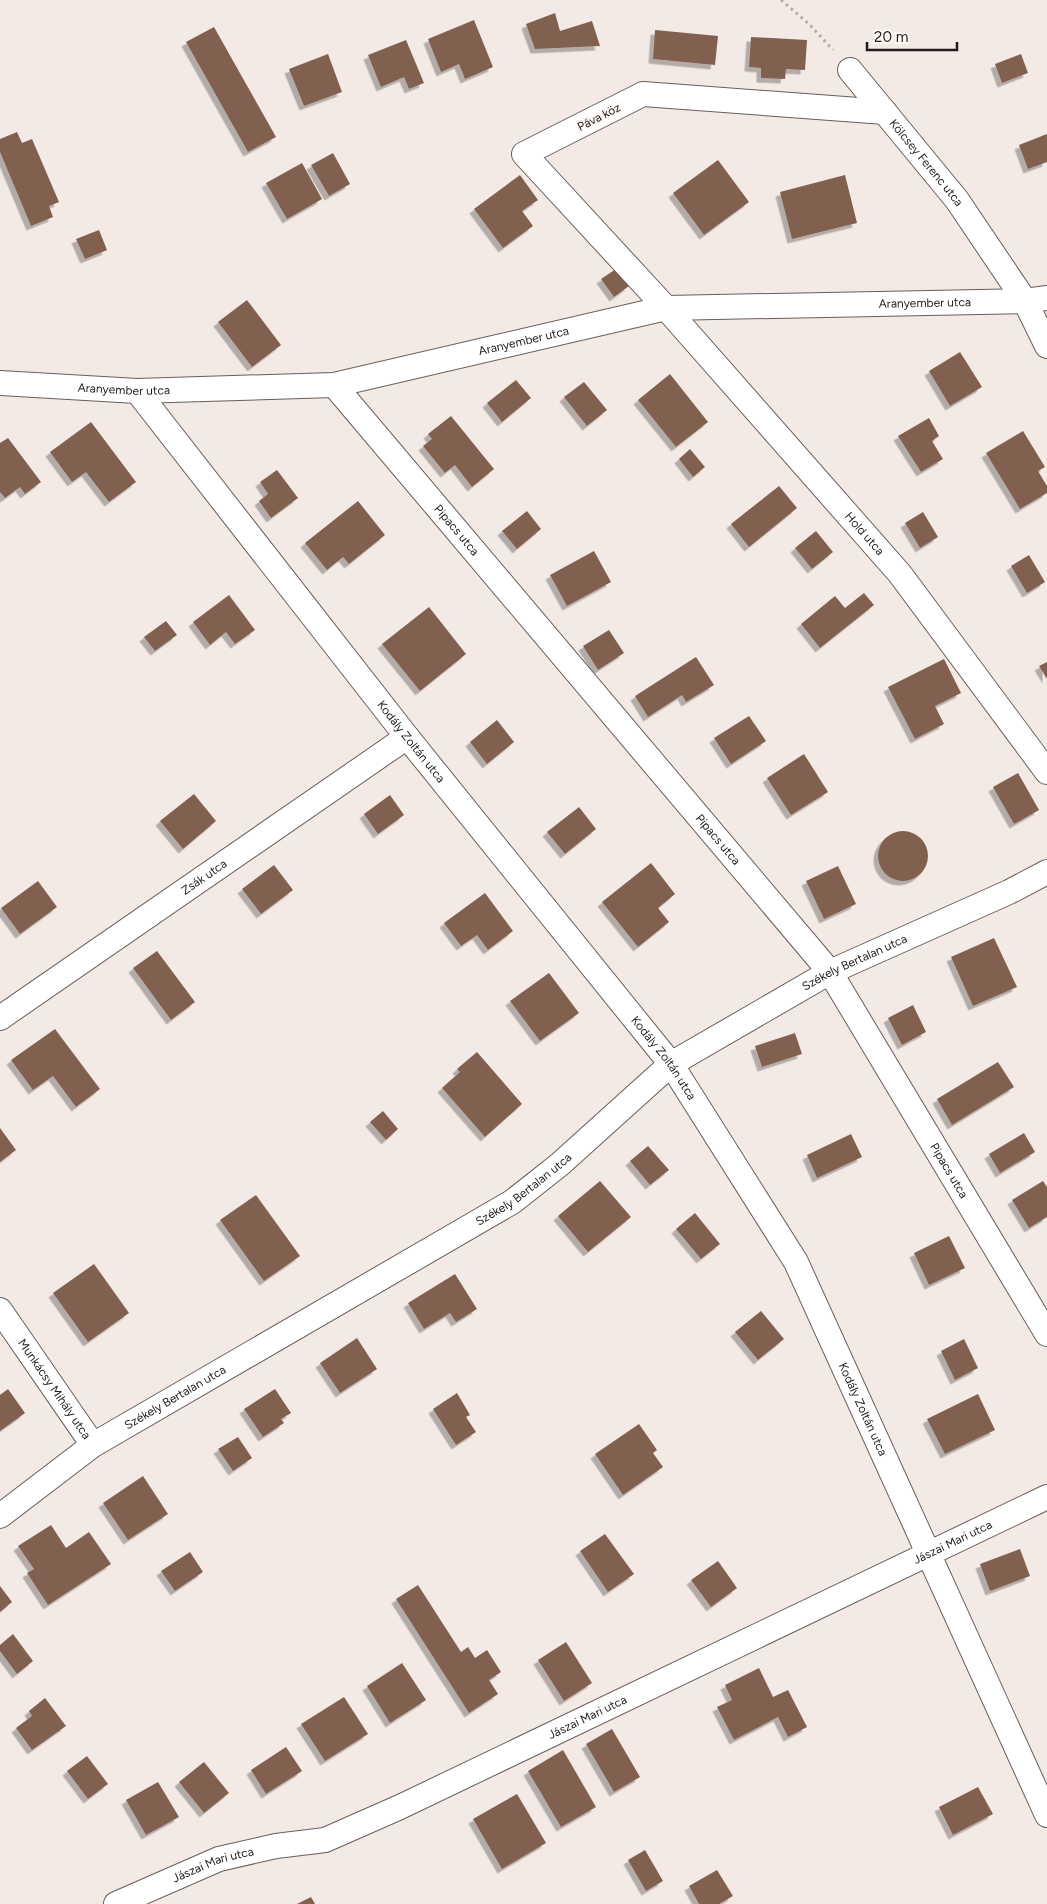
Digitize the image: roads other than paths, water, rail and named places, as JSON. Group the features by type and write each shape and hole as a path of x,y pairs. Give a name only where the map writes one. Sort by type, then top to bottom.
{"street":[{"name":"Kölcsey Ferenc utca","path":"850,70 1036,299 1047,346"},
{"name":"Páva köz","path":"666,308 524,154 643,94 885,112"},
{"name":"Aranyember utca","path":"0,383 137,391 334,385 666,308 1036,299"},
{"name":"Hold utca","path":"666,308 900,574 1047,772"},
{"name":"Pipacs utca","path":"334,385 830,972 1047,1334"},
{"name":"Kodály Zoltán utca","path":"137,391 407,737 671,1064 796,1262 1047,1815"},
{"name":"Zsák utca","path":"0,1018 407,737"},
{"name":"Székely Bertalan utca","path":"0,1516 93,1445 512,1202 559,1165 671,1064 830,972 1009,892 1047,872"},
{"name":"Munkácsy Mihály utca","path":"0,1310 93,1445"},
{"name":"Jászai Mari utca","path":"116,1904 220,1859 276,1846 324,1840 400,1807 1047,1497"}]}
